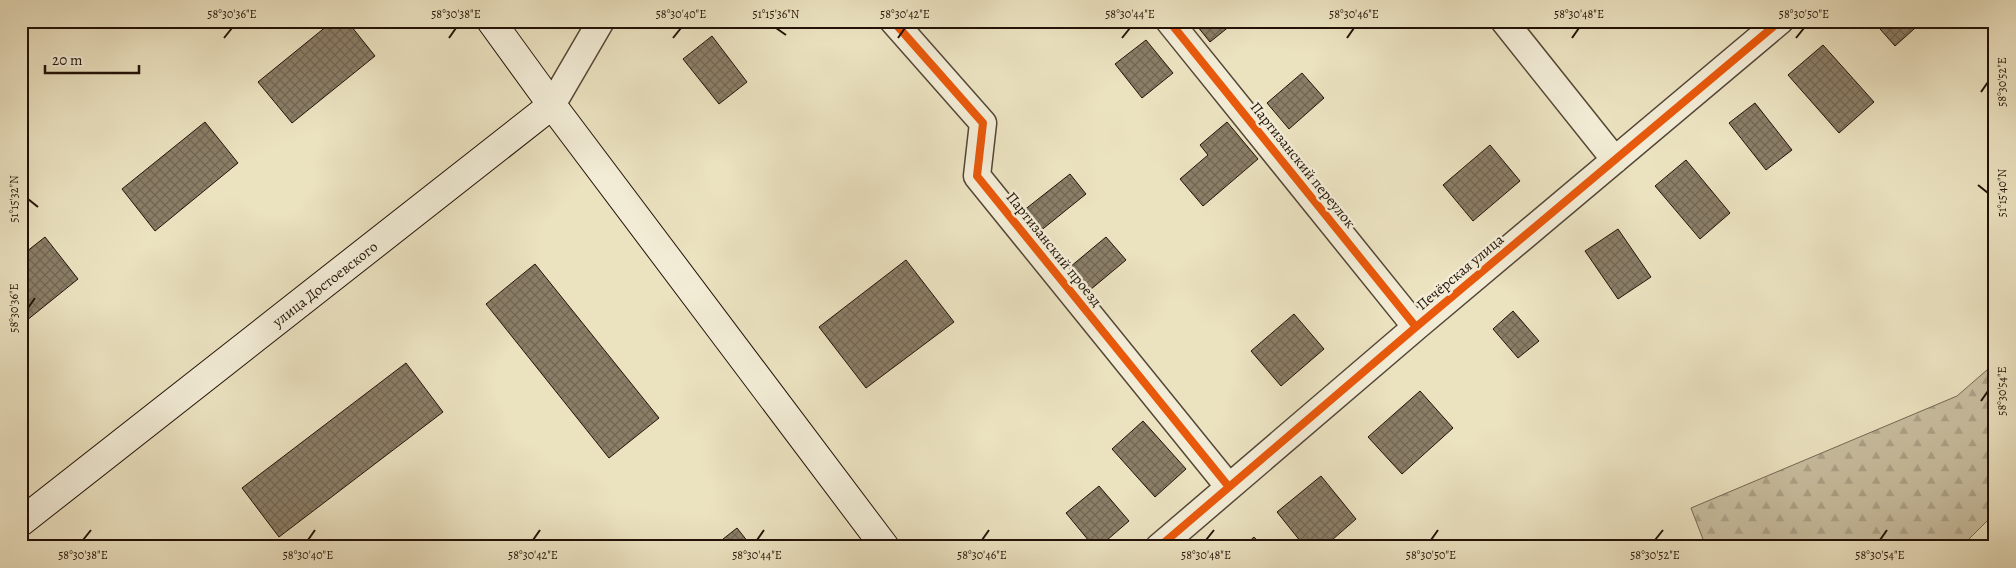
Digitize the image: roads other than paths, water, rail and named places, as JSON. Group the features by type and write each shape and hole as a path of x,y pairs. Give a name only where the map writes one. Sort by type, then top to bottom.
{"main road":[{"path":"491,21 552,105 885,547"},
{"name":"улица Достоевского","path":"21,522 552,105"}],"street":[{"name":"улица Достоевского","path":"552,105 600,21"},
{"name":"Партизанский проезд","path":"893,21 983,123 977,176 1229,487"},
{"name":"Партизанский переулок","path":"1169,21 1416,327"},
{"path":"1504,21 1615,160"},
{"name":"Печёрская улица","path":"1159,547 1416,327 1780,21"}]}
